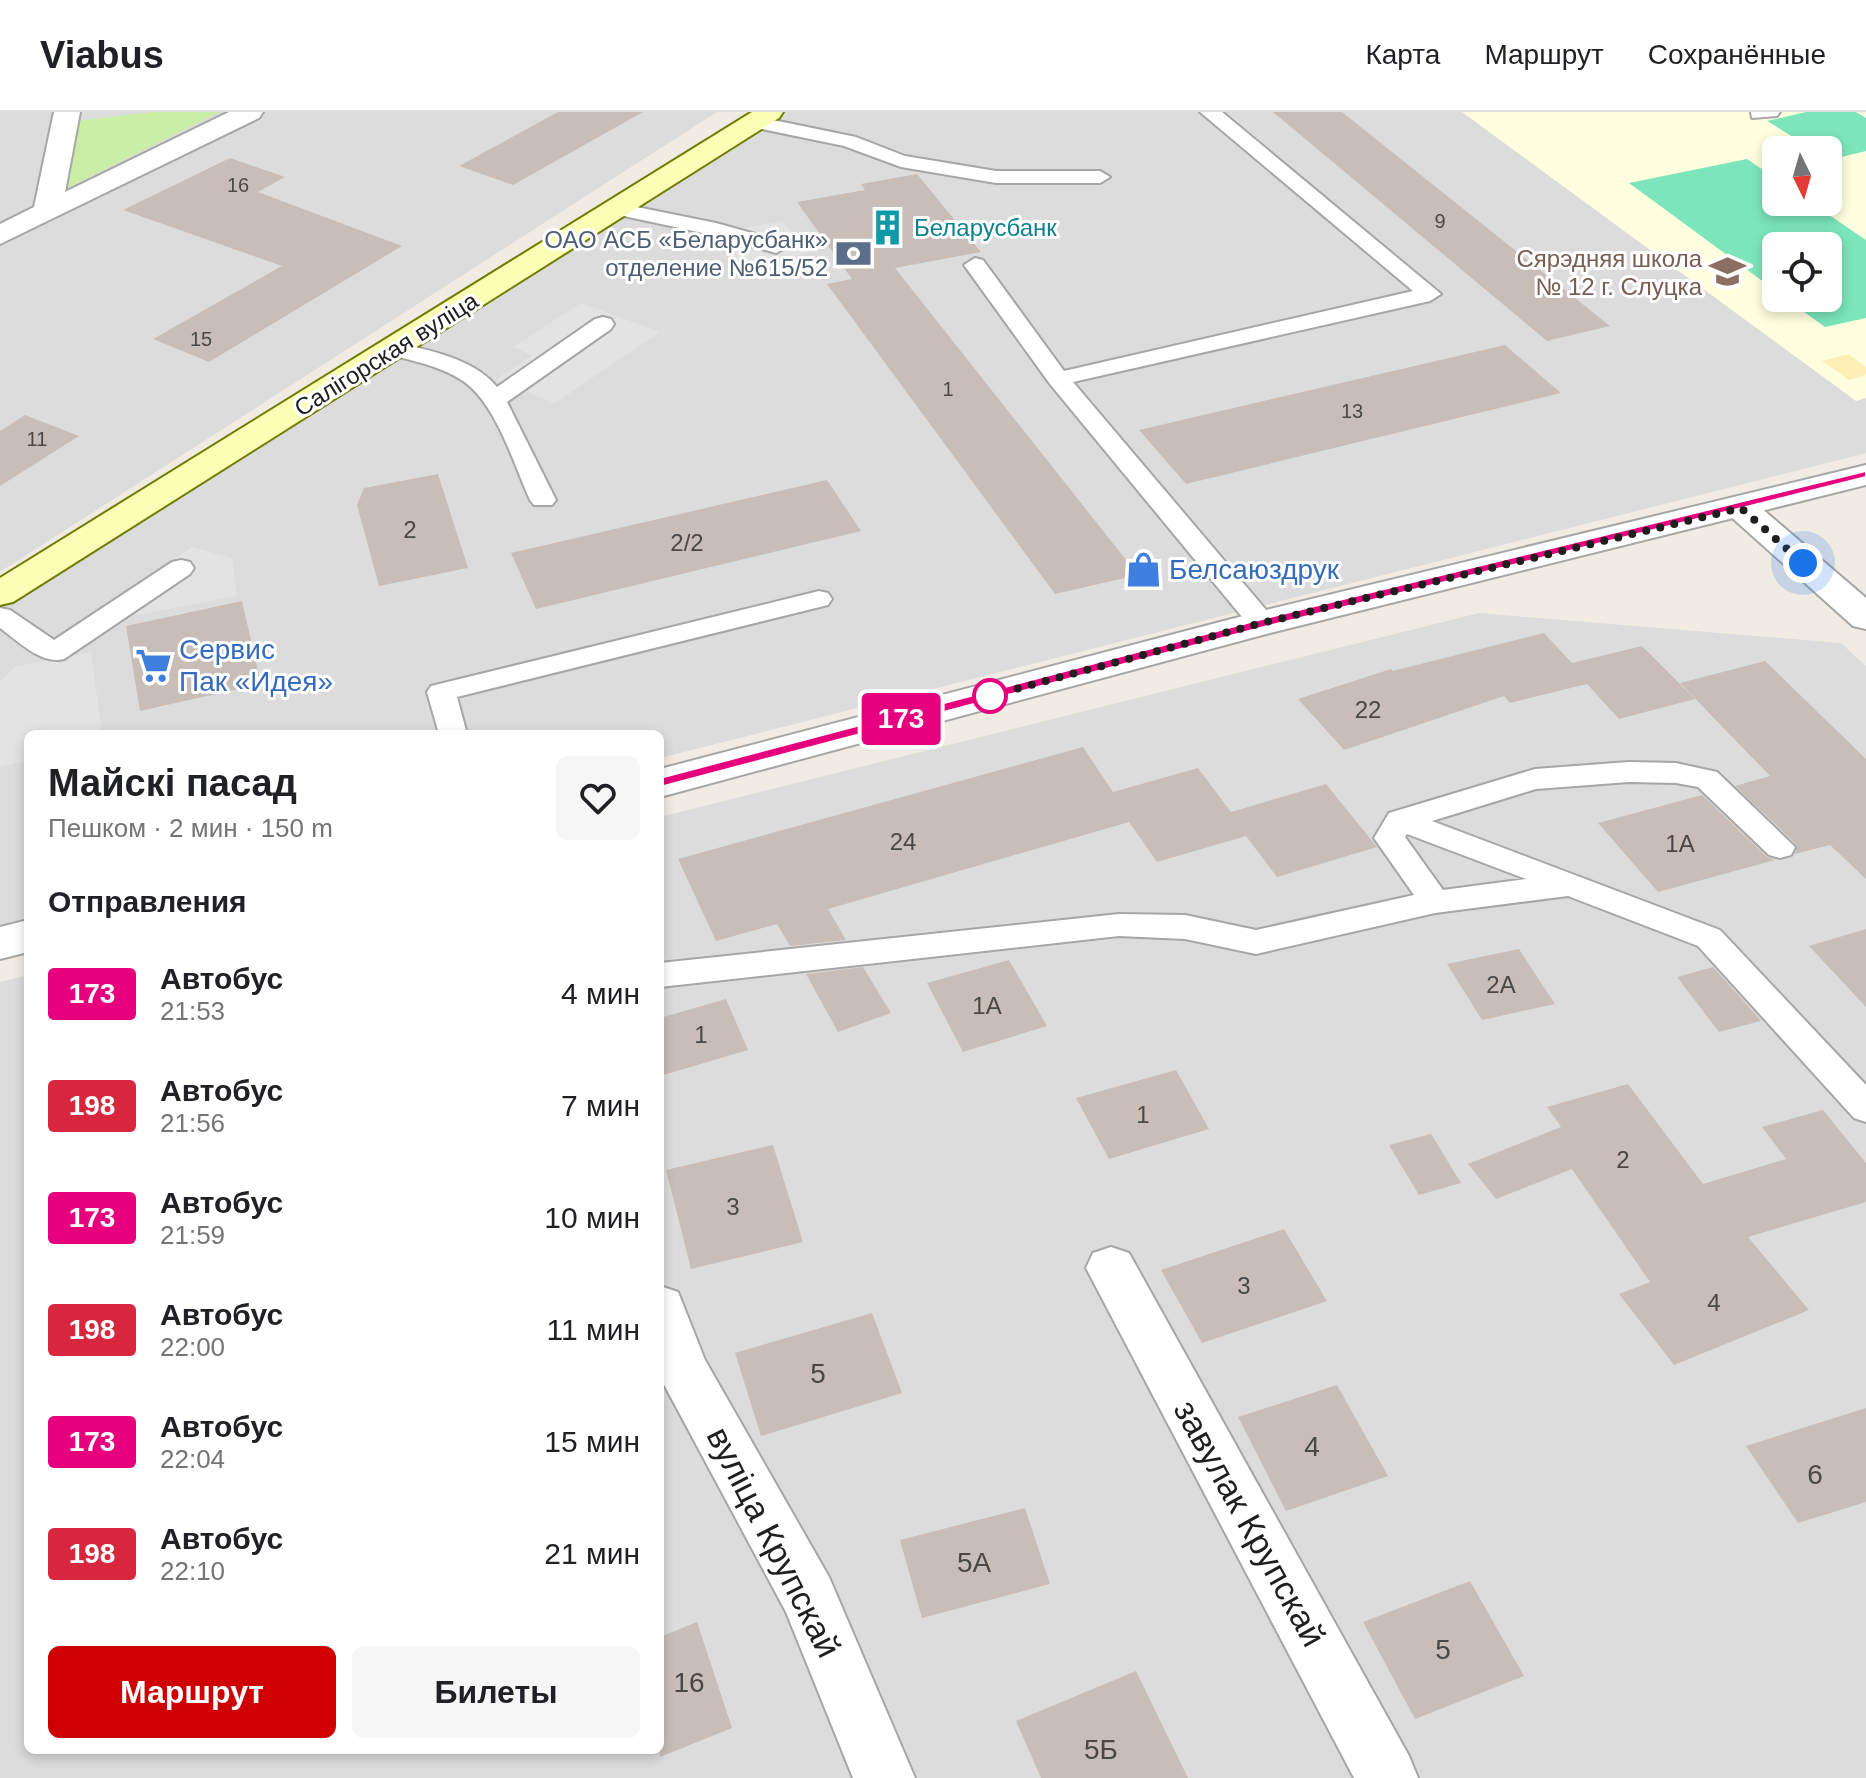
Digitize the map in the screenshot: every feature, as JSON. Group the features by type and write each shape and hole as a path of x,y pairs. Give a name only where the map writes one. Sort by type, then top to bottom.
{"main road":[{"name":"Салігорская вуліца","path":"0,594 762,117"}],"street":[{"path":"47,212 67,112"},
{"path":"0,235 250,112"},
{"path":"664,782 1262,623 1866,475"},
{"path":"1741,508 1866,618"},
{"path":"0,943 24,937"},
{"name":"завулак Крупскай","path":"1111,1268 1387,1778"},
{"name":"вуліца Крупскай","path":"664,1331 671,1371 809,1597 884,1778"}],"lane":[{"path":"1058,379 1430,294 1210,112"},
{"path":"762,117 849,141 901,161 996,177 1100,177"},
{"path":"617,209 716,229 776,247"},
{"path":"975,265 1058,379 1262,623"},
{"path":"494,400 603,324"},
{"path":"395,349 457,369 481,383 494,400 543,500"},
{"path":"0,616 54,653 181,568"},
{"path":"452,730 441,692 819,599"},
{"path":"1435,902 1389,838 1400,820 1535,779 1629,772 1676,773 1707,779 1780,847"},
{"path":"1400,820 1709,938 1866,1108"},
{"path":"664,975 1119,925 1185,927 1256,942 1435,902 1570,885"}],"shaded area":[{"path":"0,112 717,112 0,572"},
{"path":"779,112 1866,112 1866,453 664,757 664,730 24,730 24,921 0,927 0,606"},
{"name":"Сярэдняя школа № 12 г. Слуцка","path":"1462,112 1866,112 1866,398 1856,401"},
{"path":"783,221 808,253 742,267 719,233"},
{"path":"581,303 660,332 555,403 495,380 532,355 513,347"},
{"path":"192,547 232,558 237,596 137,615 109,605"},
{"path":"1479,613 1841,643 1866,666 1866,1778 0,1778 0,982 24,976 24,1754 664,1754 664,816"},
{"path":"91,652 101,730 24,730 24,761 0,767 0,682 16,666"}],"green space":[{"path":"153,112 220,112 66,189 75,121"},
{"path":"1806,112 1856,112 1866,118 1866,151 1842,157 1842,136 1791,136 1767,121"},
{"path":"1747,159 1762,169 1762,216 1831,216 1866,240 1866,318 1825,327 1804,312 1842,312 1842,232 1762,232 1762,281 1629,183"}],"sand":[{"path":"1848,354 1866,367 1866,375 1849,380 1822,361"}],"building":[{"path":"558,112 643,112 513,185 459,166"},
{"path":"1273,112 1342,112 1610,326 1547,341"},
{"path":"230,158 285,177 258,192 402,246 209,362 153,339 282,266 123,210"},
{"path":"917,174 981,252 895,268 1138,575 1055,594 827,284 852,279 797,202 865,190 861,184"},
{"path":"1505,345 1561,393 1186,484 1139,430"},
{"path":"25,415 79,436 0,486 0,431"},
{"path":"438,474 468,568 379,586 357,505 364,488"},
{"path":"827,480 861,531 536,609 511,553"},
{"path":"242,601 261,684 140,711 126,626"},
{"path":"1544,633 1572,663 1642,646 1695,699 1619,719 1587,684 1510,703 1504,696 1344,750 1298,699 1391,669 1393,671"},
{"path":"1765,661 1866,759 1866,879 1830,845 1795,854 1797,845 1735,786 1770,776 1680,683"},
{"path":"1083,747 1113,792 1198,768 1231,812 1326,784 1377,847 1277,877 1246,836 1157,862 1129,822 828,909 846,940 790,946 777,924 716,941 678,859"},
{"path":"1702,795 1767,857 1775,860 1658,892 1598,823"},
{"path":"1866,929 1866,1007 1809,946"},
{"path":"1519,949 1555,1004 1482,1020 1447,964"},
{"path":"1009,960 1047,1026 963,1052 927,983"},
{"path":"863,967 891,1013 838,1032 806,974"},
{"path":"1713,967 1761,1021 1719,1032 1677,977"},
{"path":"726,999 748,1050 664,1075 664,1017"},
{"path":"1176,1070 1209,1129 1109,1159 1076,1098"},
{"path":"1628,1084 1703,1184 1786,1159 1762,1127 1823,1110 1866,1163 1866,1202 1748,1237 1809,1310 1674,1365 1619,1294 1650,1282 1572,1169 1496,1199 1468,1164 1561,1127 1547,1107"},
{"path":"1431,1134 1461,1183 1419,1195 1389,1145"},
{"path":"773,1145 803,1242 691,1269 666,1170"},
{"path":"1284,1229 1327,1301 1202,1343 1161,1270"},
{"path":"872,1313 902,1393 761,1436 735,1353"},
{"path":"1337,1385 1388,1476 1286,1511 1238,1417"},
{"path":"1866,1408 1866,1502 1798,1523 1746,1446"},
{"path":"1025,1508 1050,1584 922,1618 900,1540"},
{"path":"1470,1581 1524,1676 1415,1719 1363,1622"},
{"path":"697,1622 732,1728 660,1757 664,1754 664,1635"},
{"path":"1136,1671 1188,1778 1041,1778 1016,1721"}],"bus line":[{"name":"173","path":"664,782 1262,623 1866,475"}],"place":[{"name":"Беларусбанк","path":"888,227"},
{"name":"ОАО АСБ «Беларусбанк» отделение №615/52","path":"854,253"},
{"name":"Сярэдняя школа № 12 г. Слуцка","path":"1728,272"},
{"name":"Белсаюздрук","path":"1143,569"},
{"name":"Сервис Пак «Идея»","path":"153,665"}],"route":[{"path":"990,696 1262,623 1741,508 1803,563"}]}
